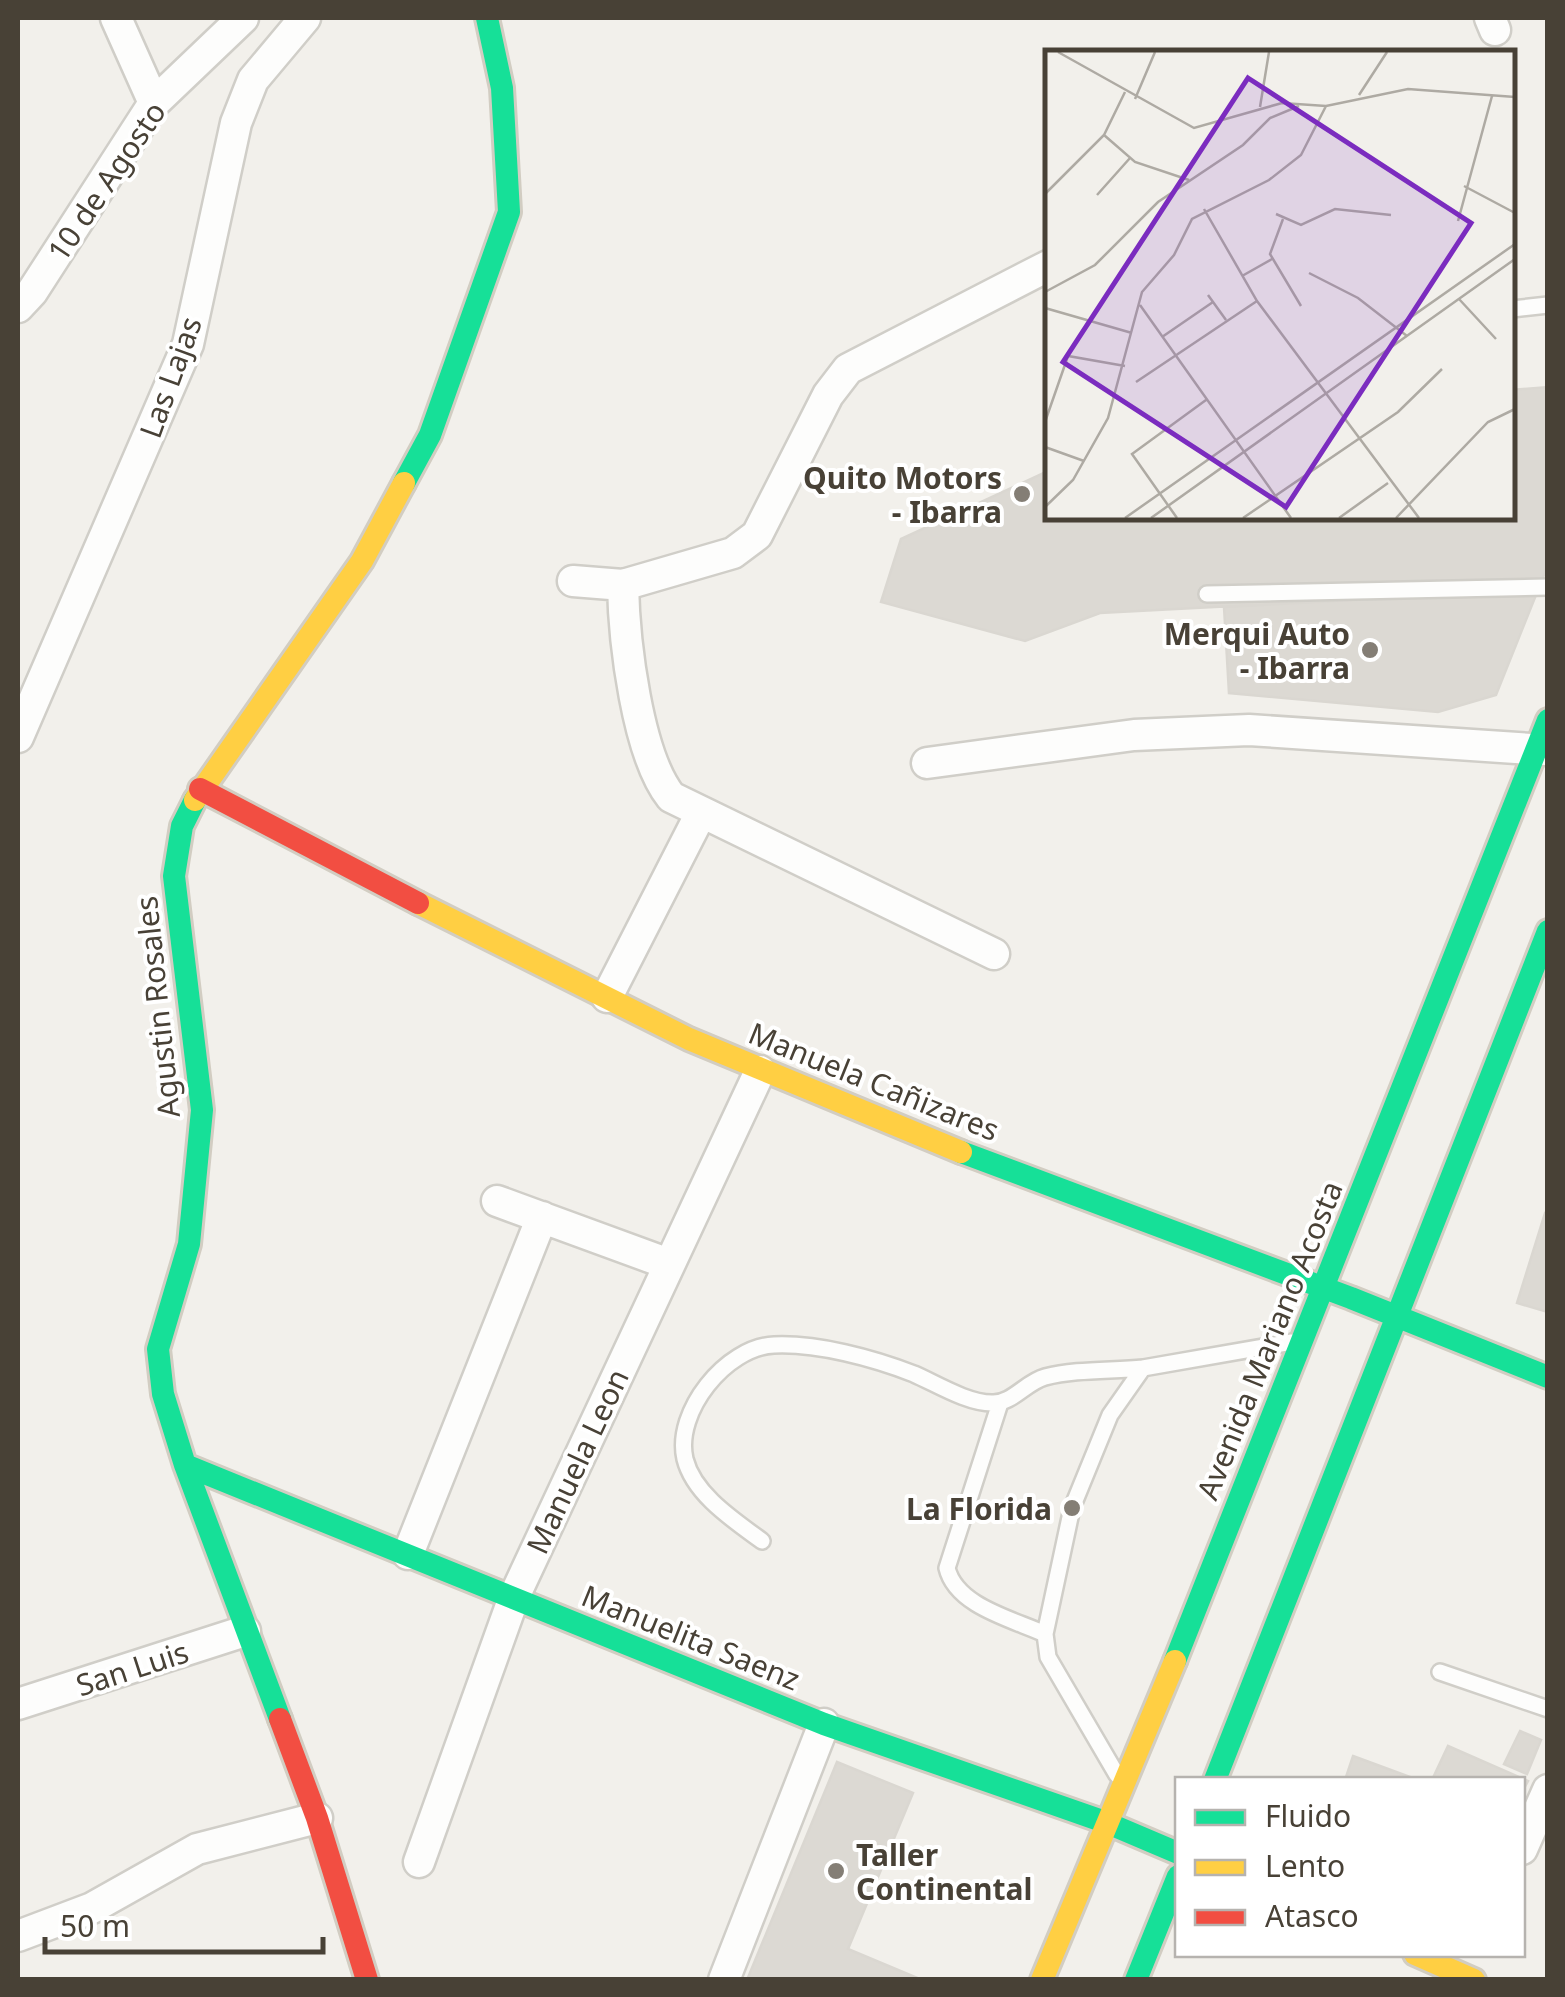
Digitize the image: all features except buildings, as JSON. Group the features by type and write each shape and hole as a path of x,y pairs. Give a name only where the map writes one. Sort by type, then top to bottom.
{"main road":[{"name":"Agustin Rosales","path":"367,1980 316,1818 245,1632 163,1394 158,1348 188,1244 197,1188 202,1110 174,876 182,826 200,790 362,561 430,435 509,212 502,88 487,18"},
{"name":"Avenida Mariano Acosta","path":"1042,1980 1105,1822 1124,1787 1300,1340 1544,740"},
{"name":"Manuela Cañizares","path":"200,790 760,1071 1192,1239 1398,1313 1548,1377"},
{"path":"1216,1777 1548,931"},
{"name":"Manuelita Saenz","path":"185,1465 824,1724 1105,1822 1175,1851"},
{"path":"1136,1980 1175,1883"},
{"path":"1424,1957 1471,1973"}],"street":[{"path":"116,18 154,103"},
{"name":"10 de Agosto","path":"18,307 32,292 154,103 243,18"},
{"name":"Las Lajas","path":"18,736 26,694 188,344 236,123 253,80 305,18"},
{"path":"573,582 622,585 733,553 757,535 828,394 848,369 1045,268"},
{"path":"622,585 624,637 654,777 670,797 700,815 994,954"},
{"path":"927,763 1134,735 1249,730 1544,740"},
{"path":"607,997 700,815"},
{"name":"Manuela Leon","path":"419,1862 514,1596 760,1071"},
{"path":"497,1202 669,1264"},
{"path":"408,1554 542,1218"},
{"name":"San Luis","path":"18,1704 245,1632"},
{"path":"724,1980 824,1724"},
{"path":"1525,1842 1548,1790"},
{"path":"18,1936 92,1908 197,1849 316,1818"}],"lane":[{"path":"1515,309 1548,305"},
{"path":"1207,594 1548,587"},
{"path":"762,1540 722,1511 693,1477 684,1457 691,1414 710,1379 732,1361 768,1345 800,1344 901,1369 985,1403 1000,1404 1040,1378 1143,1368 1300,1340"},
{"path":"1124,1787 1048,1657 1045,1634 1072,1508 1110,1415 1143,1368"},
{"path":"1000,1404 948,1568 952,1586 965,1597 1045,1634"},
{"path":"1440,1672 1548,1709"}],"traffic: fast":[{"path":"404,483 430,435 509,212 502,88 487,18"},
{"path":"1175,1661 1548,720"},
{"path":"195,800 182,826 174,876 202,1110 189,1244 158,1349 163,1394 185,1465 280,1719"},
{"path":"1216,1777 1548,931"},
{"path":"961,1152 1351,1298 1548,1377"},
{"path":"185,1465 824,1724 1105,1822 1175,1852"},
{"path":"1136,1980 1175,1883"}],"traffic: slow":[{"path":"195,800 362,561 404,483"},
{"path":"418,903 689,1039 961,1152"},
{"path":"1042,1980 1175,1661"},
{"path":"1422,1957 1474,1980"}],"traffic: jam":[{"path":"200,789 418,903"},
{"path":"280,1719 317,1818 367,1980"}],"place":[{"name":"Quito Motors - Ibarra","path":"1022,494"},
{"name":"Merqui Auto - Ibarra","path":"1370,650"},
{"name":"La Florida","path":"1072,1508"},
{"name":"Taller Continental","path":"836,1871"}]}
